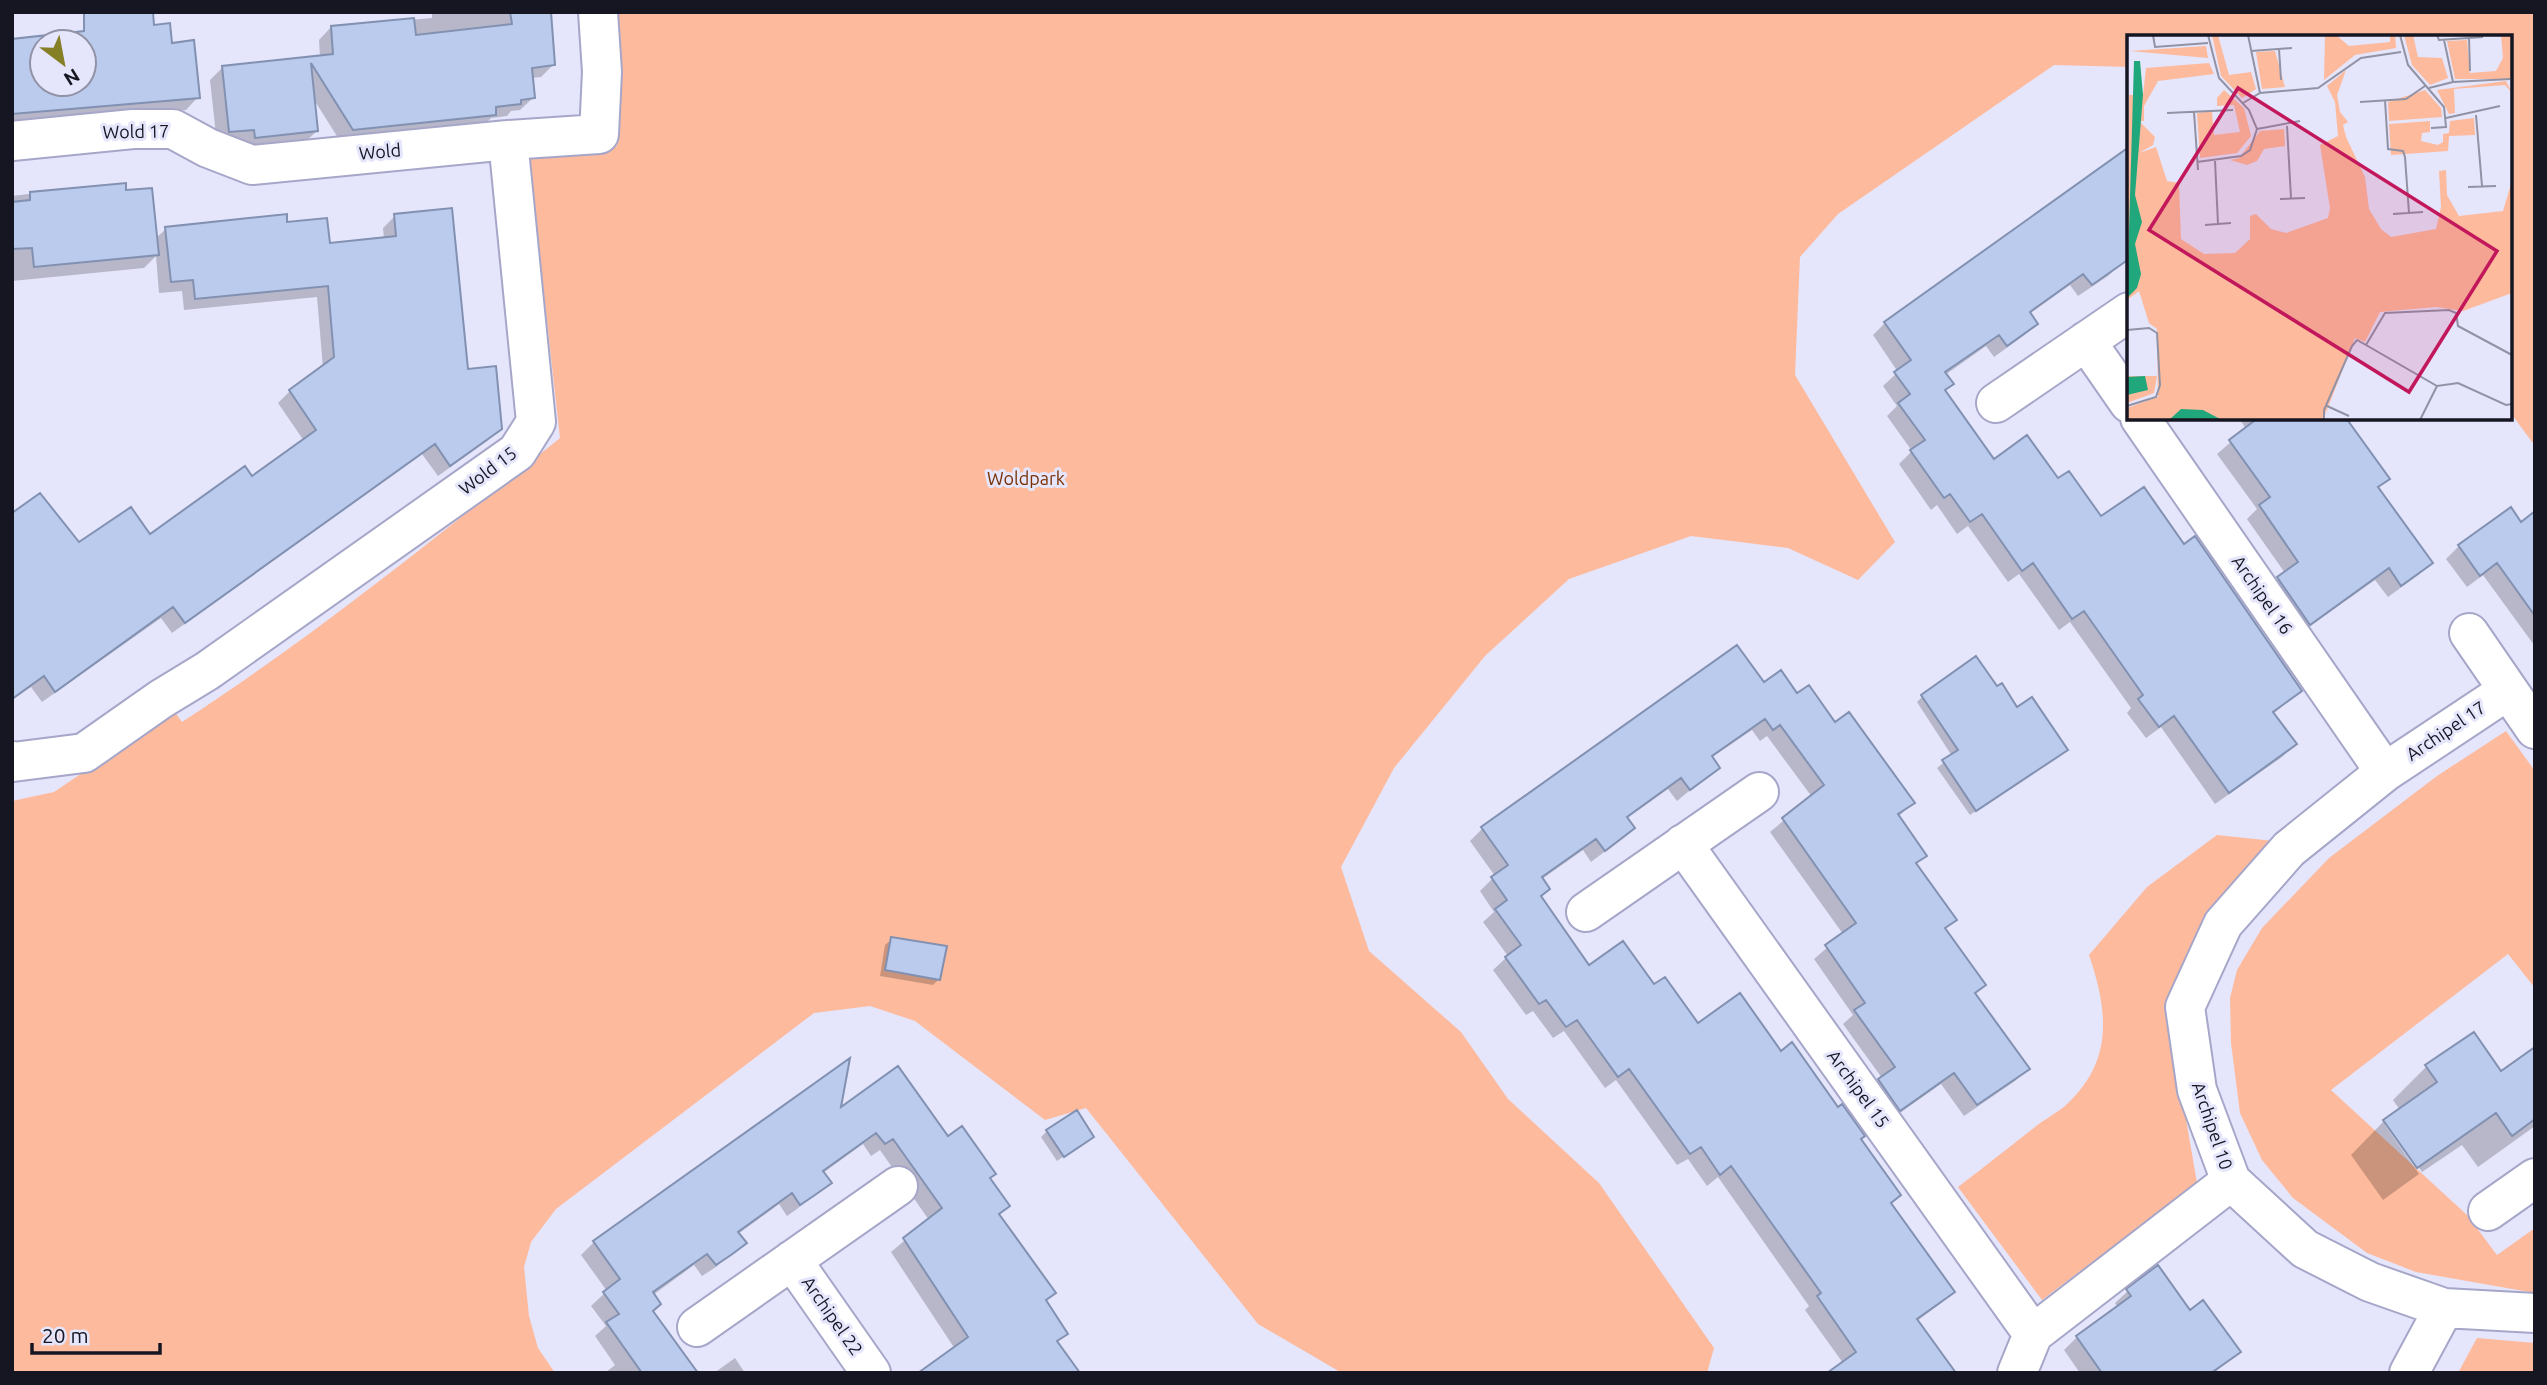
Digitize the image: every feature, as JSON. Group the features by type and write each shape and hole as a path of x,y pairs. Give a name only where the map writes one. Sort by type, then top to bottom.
{"street":[{"path":"508,140 598,134 602,72 598,12"},
{"name":"Wold 17","path":"12,141 133,129 173,129 208,148 252,165"},
{"name":"Wold","path":"252,165 508,140"},
{"name":"Wold 15","path":"12,761 84,753 161,699 207,671 517,452 536,422 508,140"},
{"path":"1996,404 2127,313"},
{"path":"2086,341 2127,400"},
{"name":"Archipel 16","path":"2141,420 2385,772"},
{"path":"2469,633 2535,729"},
{"name":"Archipel 17","path":"2385,772 2507,691"},
{"name":"Archipel 10","path":"2385,772 2289,849 2223,924 2185,1007 2197,1090 2231,1181 2305,1249 2370,1282 2444,1308 2535,1313"},
{"path":"1586,912 1759,792"},
{"name":"Archipel 15","path":"1684,844 2033,1334"},
{"path":"2488,1211 2535,1178"},
{"path":"2017,1373 2033,1334 2231,1181"},
{"name":"Archipel 22","path":"696,1326 898,1186"},
{"name":"Archipel 22","path":"792,1260 871,1373"},
{"path":"2409,1373 2444,1308"}],"green space":[{"name":"Woldpark","path":"611,12 2535,12 2535,446 2512,415 2512,35 2127,35 2127,67 2054,65 1838,214 1800,257 1795,375 1895,542 1858,580 1788,548 1691,536 1569,579 1485,656 1394,768 1341,867 1369,951 1461,1032 1508,1099 1599,1183 1714,1348 1707,1373 1342,1373 1258,1324 1086,1108 1045,1120 915,1021 870,1006 814,1013 556,1209 531,1242 524,1267 529,1316 538,1348 555,1373 12,1373 12,801 54,792 174,711 182,722 327,620 560,438 529,159 617,146"},
{"path":"2506,731 2535,771 2535,988 2508,954 2331,1090 2467,1215 2497,1255 2535,1228 2535,1293 2416,1272 2367,1253 2293,1198 2262,1160 2240,1113 2231,1043 2230,998 2237,970 2262,928 2329,858 2437,776"},
{"path":"2217,835 2283,842 2228,901 2178,1073 2197,1183 2042,1300 1958,1187 2062,1108 2082,1088 2093,1071 2103,1034 2100,996 2089,955 2147,887"},
{"path":"2477,1338 2535,1343 2535,1373 2458,1373"}],"building":[{"path":"84,12 153,12 154,25 170,23 172,43 194,40 200,98 12,114 12,39 28,37 28,98 98,98 98,28 84,28"},
{"path":"510,12 551,12 555,65 532,68 535,98 521,100 521,104 496,107 496,115 353,130 311,63 318,131 255,138 254,130 229,132 222,66 333,54 331,26 414,18 416,35 512,24"},
{"path":"2127,148 2127,260 2092,285 2083,274 2030,312 2038,324 2007,346 1999,335 1945,372 1954,384 1945,390 1994,459 2027,435 2058,478 2069,471 2101,516 2144,487 2184,544 2195,536 2302,691 2273,712 2297,744 2229,793 2174,716 2159,727 2138,699 2143,695 2084,611 2072,619 2033,563 2022,571 1982,514 1970,522 1950,494 1944,498 1910,450 1925,440 1898,403 1910,394 1894,372 1911,360 1884,322"},
{"path":"126,183 126,190 152,188 159,255 34,267 32,248 12,249 12,202 30,200 30,192"},
{"path":"452,208 468,369 496,366 502,429 450,466 435,444 185,623 173,607 55,692 44,676 12,699 12,513 40,493 79,542 131,507 150,534 245,466 252,476 316,430 289,390 334,357 328,286 195,299 193,280 171,282 165,227 287,214 287,222 327,218 330,243 396,236 394,214"},
{"path":"2255,420 2347,420 2390,479 2378,487 2433,563 2401,586 2389,568 2310,625 2277,577 2298,562 2259,505 2270,497 2229,440"},
{"path":"2511,507 2521,522 2535,511 2535,616 2497,563 2480,576 2458,545"},
{"path":"1737,645 1764,682 1781,670 1797,693 1809,685 1835,722 1849,712 1915,803 1898,814 1927,856 1916,863 1957,920 1945,928 1986,985 1975,993 2030,1069 1977,1105 1954,1073 1900,1111 1878,1079 1895,1067 1854,1010 1865,1003 1825,945 1856,923 1782,818 1824,785 1780,725 1773,730 1765,719 1712,756 1720,768 1690,790 1681,778 1627,817 1635,828 1605,851 1596,839 1542,877 1550,889 1541,896 1589,965 1623,941 1654,984 1665,977 1698,1023 1740,993 1781,1051 1792,1042 1838,1107 1842,1104 1865,1136 1861,1139 1901,1195 1891,1203 1955,1292 1917,1319 1956,1373 1827,1373 1856,1352 1817,1296 1821,1293 1731,1166 1720,1175 1701,1147 1690,1154 1629,1069 1618,1077 1577,1020 1566,1027 1546,1000 1539,1004 1505,957 1521,945 1495,909 1507,900 1491,877 1508,865 1481,827"},
{"path":"1976,656 1997,686 2002,683 2017,707 2032,697 2068,750 1976,811 1942,760 1958,750 1921,695"},
{"path":"891,937 947,946 940,980 885,970"},
{"path":"2474,1032 2501,1071 2535,1047 2535,1119 2512,1136 2496,1113 2417,1168 2383,1120 2437,1082 2425,1065"},
{"path":"850,1058 841,1107 898,1066 948,1136 962,1126 996,1174 990,1178 1010,1206 999,1214 1056,1293 1046,1300 1068,1334 1057,1341 1080,1373 918,1373 968,1337 903,1238 942,1208 893,1139 885,1144 876,1133 823,1171 832,1183 800,1205 792,1193 738,1232 747,1243 731,1255 716,1265 707,1254 653,1292 661,1304 653,1311 698,1373 642,1373 606,1322 619,1314 603,1292 620,1279 593,1241"},
{"path":"1077,1110 1094,1137 1064,1157 1046,1130"},
{"path":"2158,1265 2190,1310 2203,1300 2241,1352 2211,1373 2102,1373 2076,1336 2131,1296 2126,1289"}]}
